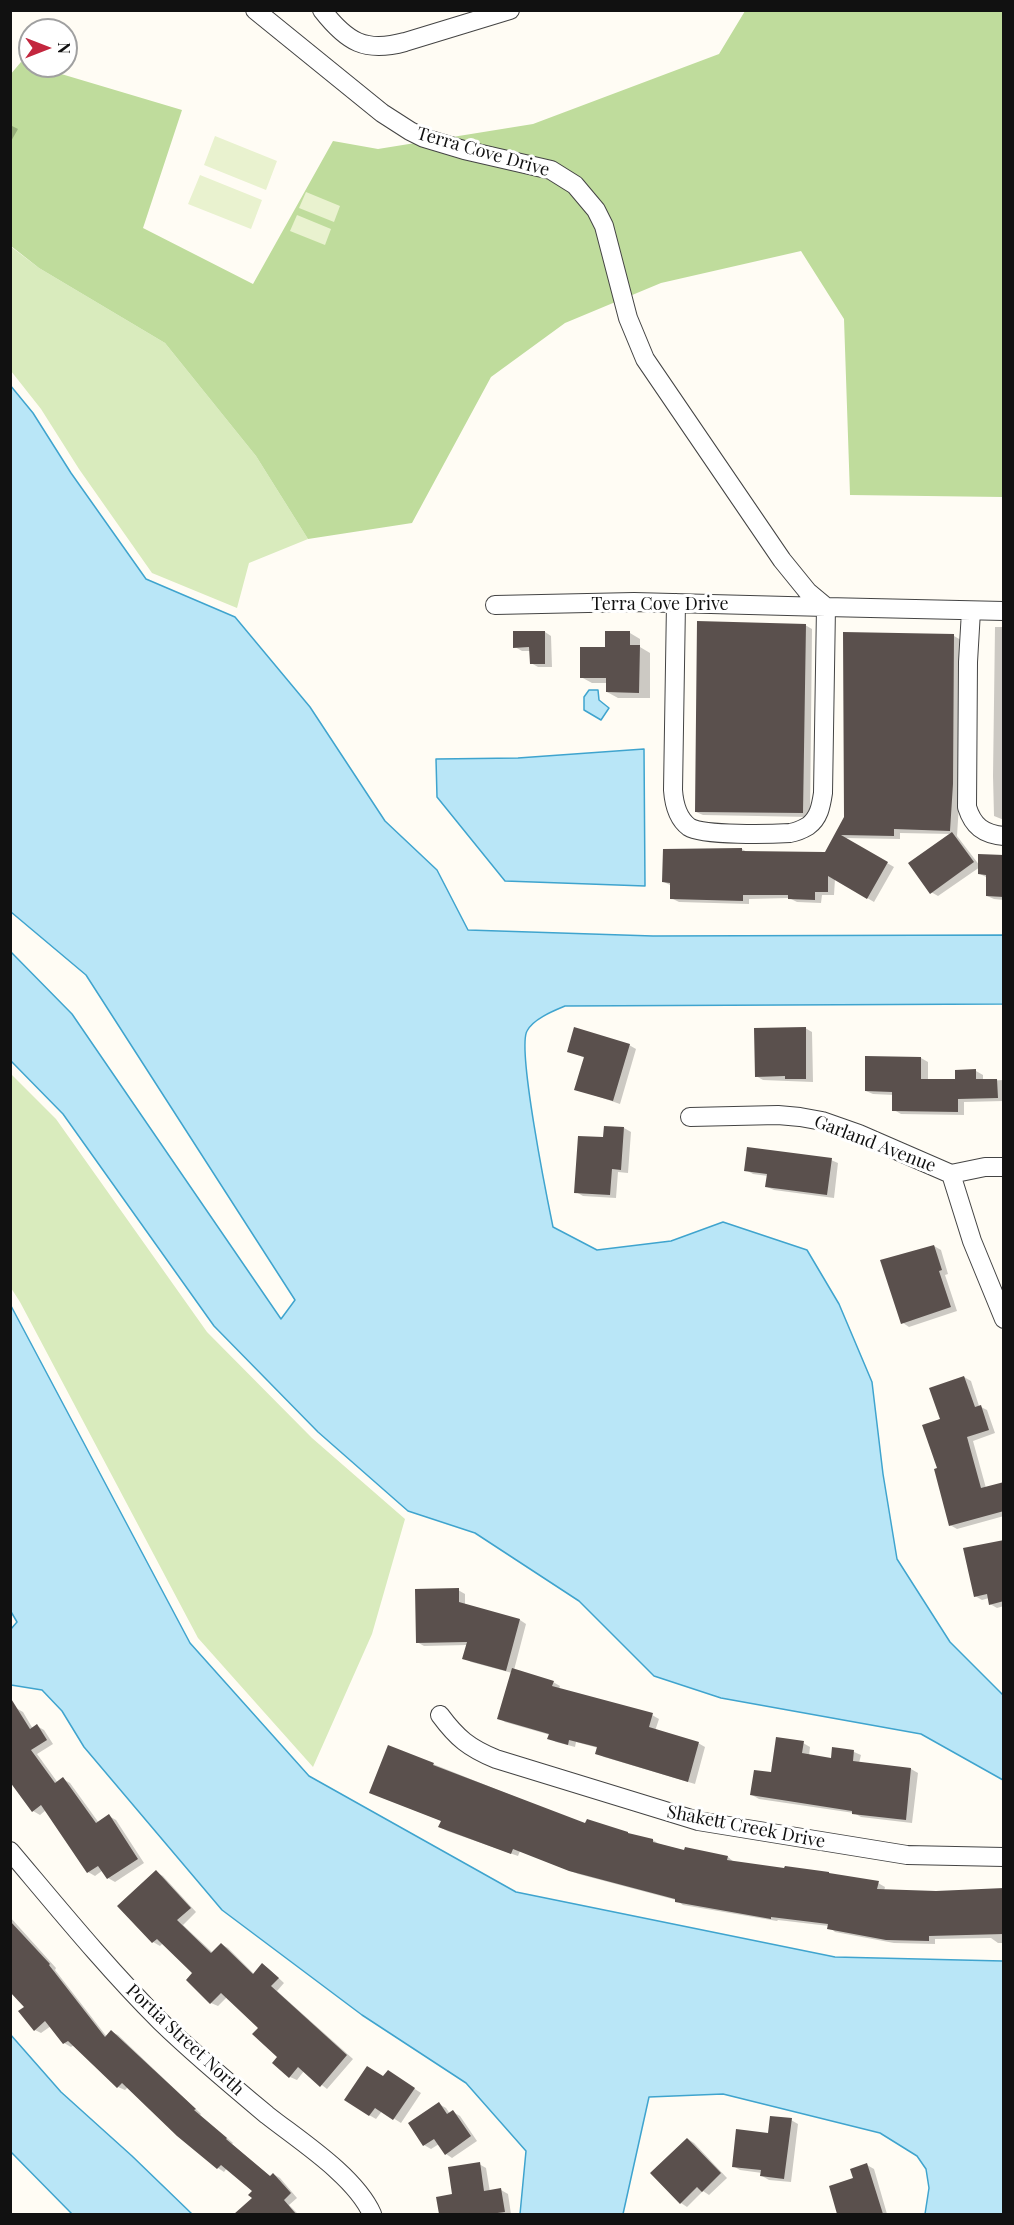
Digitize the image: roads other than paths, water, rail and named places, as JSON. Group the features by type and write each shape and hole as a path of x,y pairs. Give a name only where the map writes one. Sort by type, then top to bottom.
{"street":[{"name":"Terra Cove Drive","path":"255,10 382,113 410,131 424,138 464,150 551,170 575,185 596,210 604,226 628,318 645,359 782,560 808,592 826,607"},
{"path":"322,10 340,32 350,40 362,45 389,47 510,10"},
{"name":"Terra Cove Drive","path":"495,605 676,603 1004,611"},
{"path":"676,603 674,799 679,816 685,823 691,828 708,832 790,833 810,824 819,812 823,794 826,607"},
{"path":"971,611 968,662 967,807 970,817 981,831 1004,836"},
{"name":"Garland Avenue","path":"690,1117 778,1115 822,1121 859,1134 951,1174 985,1167 1004,1167"},
{"name":"Garland Avenue","path":"951,1174 972,1241 1004,1319"},
{"name":"Shakett Creek Drive","path":"440,1715 468,1746 496,1759 698,1821 907,1856 1004,1857"},
{"name":"Portia Street North","path":"10,1851 112,1970 162,2022 247,2099 344,2177 365,2201 372,2214"}],"water":[{"path":"10,385 33,413 71,473 146,579 235,617 310,707 385,821 437,870 468,930 653,936 1003,935 1003,1004 565,1006 534,1023 527,1031 525,1043 529,1093 553,1227 597,1250 671,1241 723,1222 807,1250 839,1304 872,1382 883,1474 897,1559 950,1642 1003,1695 1003,1780 921,1734 721,1698 654,1676 579,1601 475,1533 408,1511 318,1432 214,1326 63,1114 11,1061 11,952 72,1014 281,1319 295,1300 86,975 11,912"},
{"path":"589,690 598,690 599,700 609,708 601,720 584,710 584,697"},
{"path":"644,749 645,886 505,881 437,797 436,759 518,758"},
{"path":"10,1304 190,1643 309,1776 516,1892 835,1957 1003,1961 1003,2214 925,2214 929,2188 926,2169 917,2156 880,2133 723,2094 649,2097 623,2214 520,2214 526,2151 466,2083 362,2015 222,1910 84,1747 62,1711 42,1690 11,1685 11,1629 17,1622 10,1610"},
{"path":"10,2034 61,2092 192,2214 72,2214 11,2152"}]}
